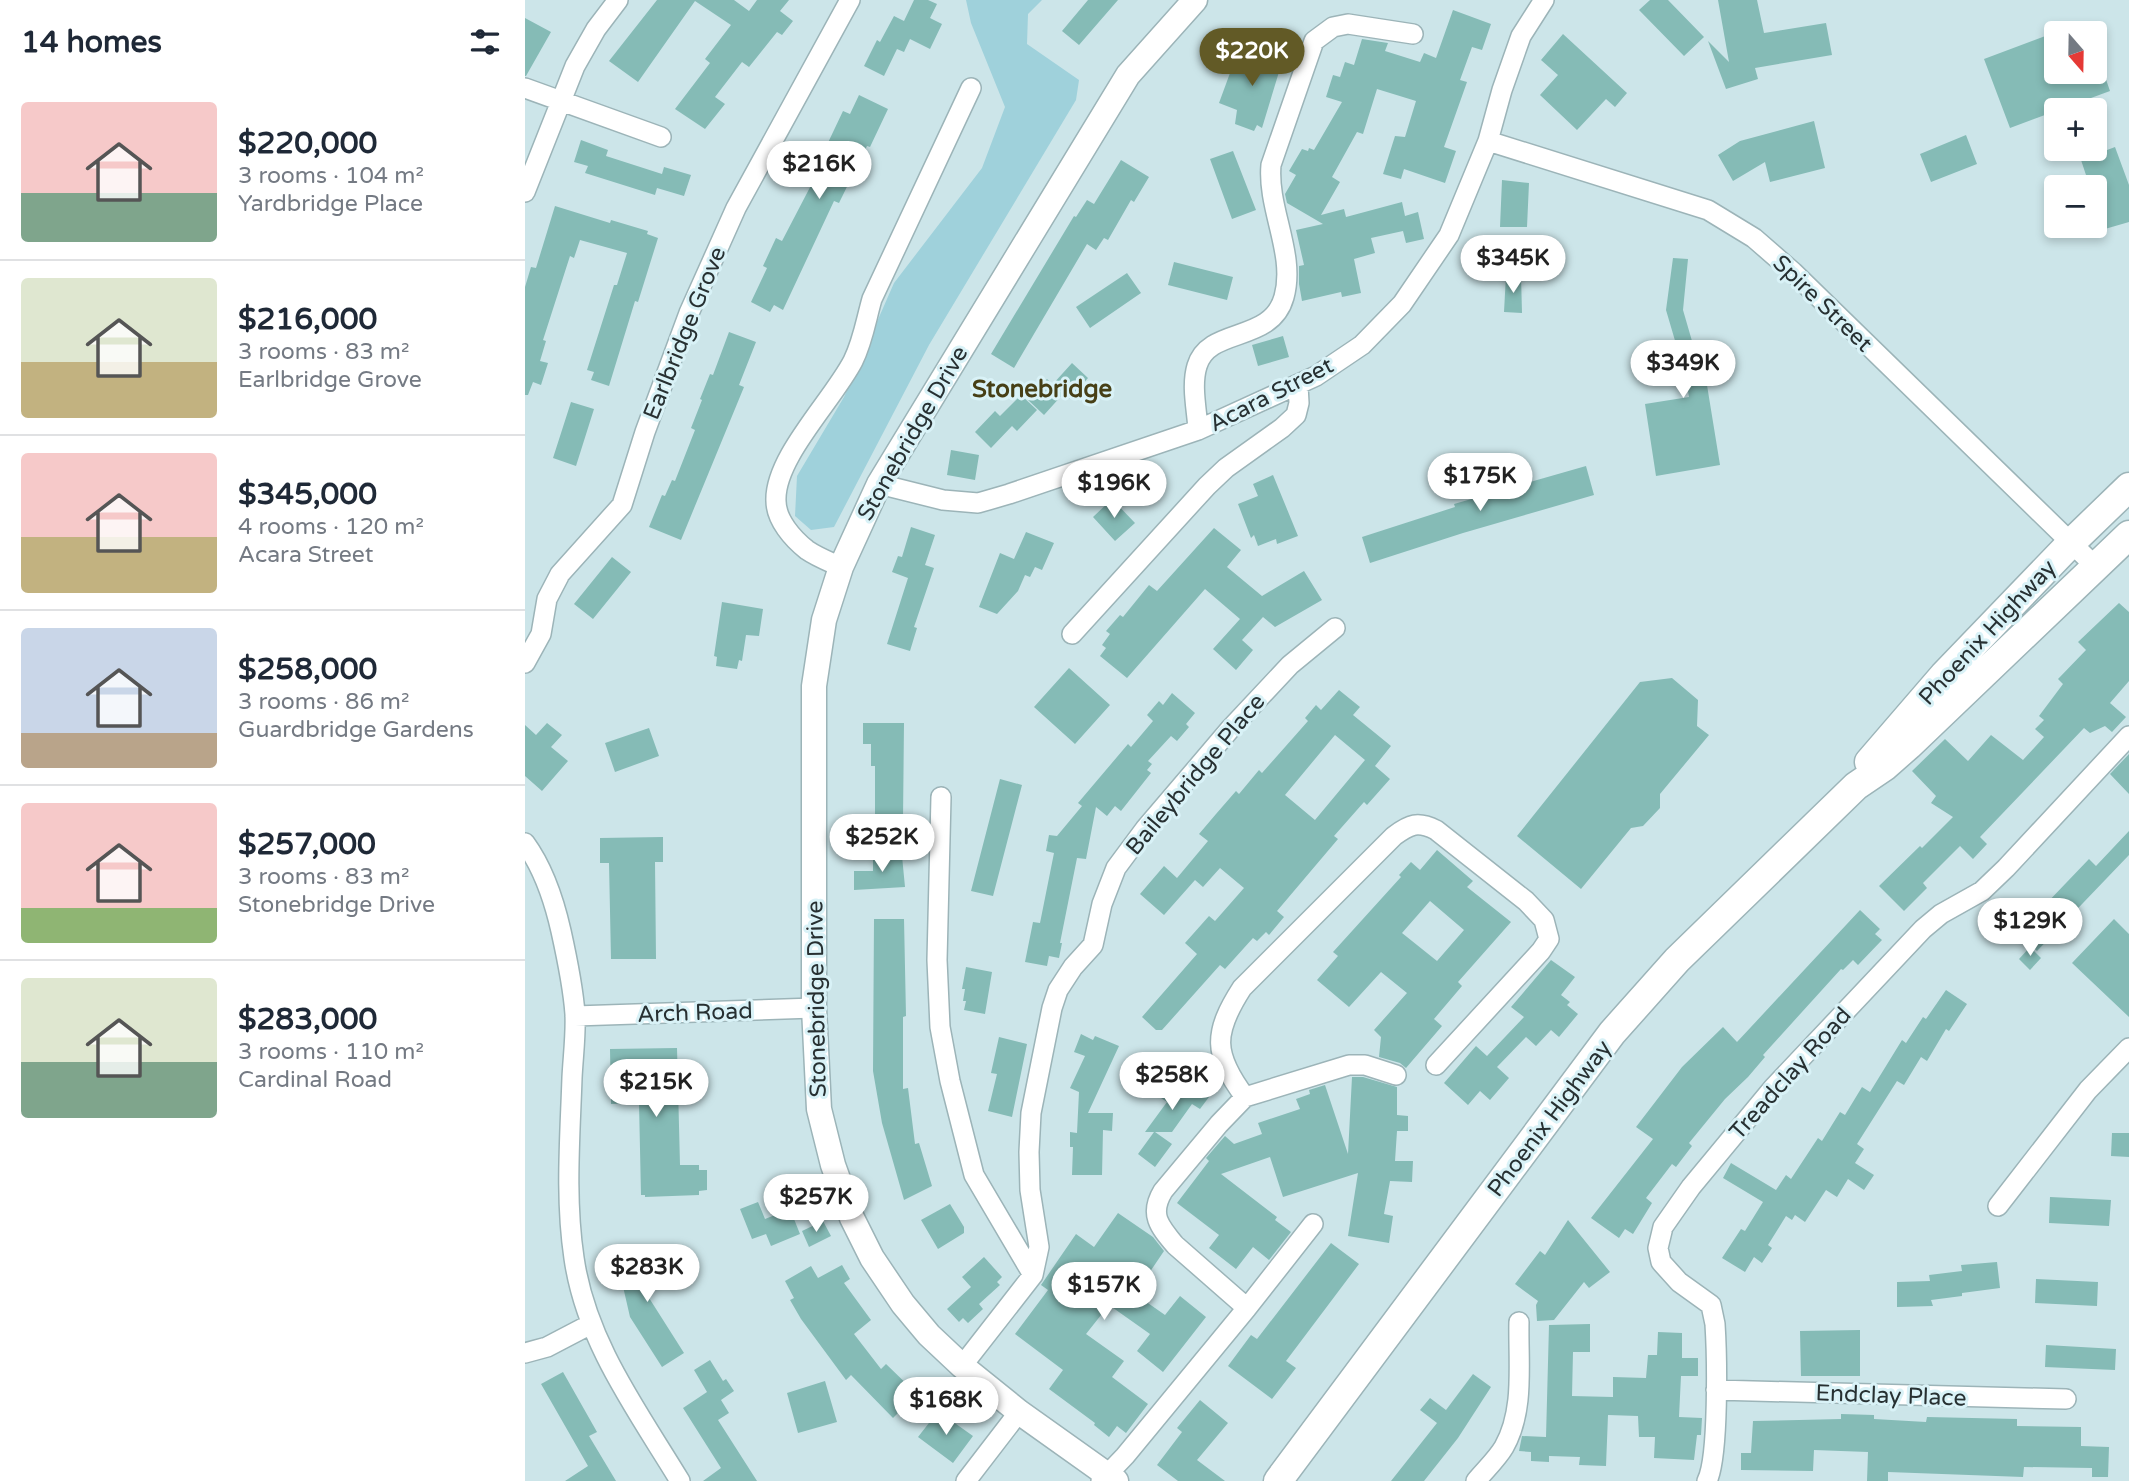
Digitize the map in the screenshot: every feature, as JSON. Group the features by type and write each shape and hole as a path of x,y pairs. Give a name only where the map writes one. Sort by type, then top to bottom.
{"main road":[{"name":"Phoenix Highway","path":"1856,786 1871,758 1944,675 2129,486"},
{"name":"Phoenix Highway","path":"1278,1481 1612,1034 1677,960 1856,786 1884,767 2129,535"}],"street":[{"path":"525,192 575,66 596,29 618,0"},
{"name":"Earlbridge Grove","path":"525,663 541,634 552,586 622,505 680,337 719,246 742,197 850,0"},
{"name":"Stonebridge Drive","path":"1108,1479 1019,1412 962,1366 929,1335 903,1304 872,1258 852,1218 833,1165 819,1110 814,1007 814,686 824,621 841,567 879,484 1128,75 1195,0"},
{"name":"Acara Street","path":"879,484 943,500 978,503 1198,430 1316,376 1362,345 1402,304 1449,235 1488,141 1521,36 1544,0"},
{"path":"1198,430 1194,381 1202,354 1215,343 1262,327 1276,314 1284,299 1287,281 1285,255 1270,181 1271,165 1314,41 1333,27 1348,24 1413,34"},
{"path":"525,88 661,137"},
{"path":"841,567 807,550 790,533 778,515 777,489 784,468 799,441 853,360 863,336 872,299 971,88"},
{"name":"Spire Street","path":"1488,141 1708,210 1754,238 1793,272 2096,567"},
{"path":"1072,634 1207,486 1226,468 1296,415 1299,403 1298,385"},
{"name":"Baileybridge Place","path":"962,1366 1033,1275 1039,1247 1030,1190 1031,1113 1052,1009 1058,990 1068,973 1093,944 1102,904 1117,868 1145,829 1231,728 1282,674 1335,628"},
{"name":"Treadclay Road","path":"1707,1481 1712,1471 1716,1390 1716,1343 1711,1306 1679,1282 1661,1262 1658,1248 1663,1227 1691,1187 1773,1088 1923,929 1941,914 1982,891 2129,736"},
{"path":"941,797 937,993 947,1068 974,1175 1033,1275"},
{"path":"1245,1097 1228,1074 1219,1037 1228,1010 1242,988 1394,836 1407,826 1424,824 1436,830 1526,901 1544,920 1549,939 1436,1065"},
{"path":"525,843 547,883 556,910 568,962 575,1016 569,1160 570,1226 576,1270 591,1324 610,1366 680,1481"},
{"name":"Arch Road","path":"575,1016 814,1007"},
{"path":"1998,1206 2088,1090 2129,1048"},
{"path":"1247,1308 1175,1245 1156,1218 1156,1203 1163,1191 1245,1097 1349,1065 1373,1067 1396,1075"},
{"path":"1108,1479 1313,1224"},
{"path":"1476,1481 1503,1449 1513,1429 1517,1413 1518,1322"},
{"path":"525,1353 547,1347 591,1324"},
{"name":"Endclay Place","path":"1716,1390 2066,1399"},
{"path":"966,1481 1019,1412"}],"shaded area":[{"path":"966,0 1042,0 1028,14 1027,44 1079,80 1076,100 929,345 834,527 811,530 795,516 797,476 844,397 894,283 982,168 1005,107 971,23"}],"building":[{"path":"657,0 734,0 749,11 757,0 789,0 780,11 793,21 782,35 777,32 749,67 742,62 715,97 725,104 705,129 675,109 710,63 705,59 731,25 695,1 638,82 609,61"},
{"path":"914,0 928,0 937,4 930,18 942,24 930,49 910,39 904,52 897,49 884,76 864,66 877,40 880,42 894,16 904,21"},
{"path":"1088,0 1118,0 1079,45 1062,31"},
{"path":"1650,0 1668,0 1704,37 1684,56 1639,10"},
{"path":"1718,0 1757,0 1764,33 1826,23 1832,55 1755,68 1758,79 1726,89 1708,41 1729,62"},
{"path":"1453,10 1491,24 1482,50 1472,47 1460,80 1467,82 1444,147 1456,151 1445,183 1404,169 1401,179 1383,174 1395,136 1405,137 1416,101 1377,89 1363,134 1357,132 1332,177 1340,182 1321,215 1344,209 1346,217 1402,202 1405,216 1418,212 1424,239 1406,243 1403,231 1371,238 1375,253 1354,259 1361,293 1342,297 1341,292 1302,301 1299,266 1304,265 1296,230 1323,224 1287,203 1285,194 1296,175 1289,171 1302,149 1314,150 1342,102 1326,97 1333,75 1340,77 1345,62 1354,65 1362,39 1388,43 1385,51 1420,62 1424,53 1436,58"},
{"path":"525,18 551,32 526,76 525,76"},
{"path":"1563,34 1627,93 1615,107 1606,99 1577,130 1540,95 1558,75 1541,60"},
{"path":"2044,36 2044,84 2107,82 2110,91 2091,98 2044,98 2044,115 2010,128 1984,59"},
{"path":"1255,48 1275,54 1274,58 1282,62 1262,128 1257,125 1254,131 1235,124 1237,110 1219,103 1237,54 1251,60"},
{"path":"859,95 888,109 839,203 834,201 783,310 774,305 770,312 751,302 767,268 763,266 776,238 782,241 819,170 809,166 819,146 825,149 843,111 850,114"},
{"path":"1814,121 1825,168 1770,182 1765,162 1733,181 1718,155 1740,141"},
{"path":"1966,135 1977,164 1931,182 1920,154"},
{"path":"581,140 608,150 606,156 662,174 664,167 691,175 684,196 657,188 655,195 585,173 588,166 574,162"},
{"path":"2115,147 2129,185 2129,222 2107,228 2107,175 2086,175 2081,161 2107,161 2107,150"},
{"path":"1233,151 1256,210 1232,219 1210,159"},
{"path":"1121,160 1149,177 1134,202 1131,200 1108,240 1104,238 1096,250 1087,244 1014,368 991,354 1074,216 1076,217 1087,200 1094,204"},
{"path":"1502,180 1529,183 1527,227 1500,227"},
{"path":"555,206 610,223 611,220 648,231 647,234 658,238 609,386 591,380 594,372 587,370 627,253 580,240 574,258 570,256 543,340 546,341 540,361 548,363 541,385 533,382 528,395 525,395 525,287 531,267 536,268"},
{"path":"1673,258 1688,259 1683,310 1703,379 1706,379 1720,465 1656,476 1645,404 1689,397 1666,310"},
{"path":"1174,262 1233,277 1227,300 1168,285"},
{"path":"1127,273 1141,293 1090,328 1076,307"},
{"path":"1506,275 1521,276 1522,313 1504,312"},
{"path":"729,332 756,342 739,385 744,387 681,540 649,527 662,495 665,496 672,480 675,481 695,430 691,428 702,400 700,399 710,374 713,375"},
{"path":"1283,336 1289,357 1258,366 1252,345"},
{"path":"1072,363 1088,378 1069,399 1053,384"},
{"path":"1047,379 1063,394 1044,415 1027,399"},
{"path":"1021,395 1037,410 1017,431 1012,426 991,448 975,432 995,411 1000,416"},
{"path":"571,402 594,409 576,466 553,458"},
{"path":"951,450 979,455 975,480 947,475"},
{"path":"1586,466 1594,495 1370,563 1362,537 1455,507 1454,504"},
{"path":"1273,475 1298,536 1277,544 1276,539 1258,546 1254,535 1251,538 1238,504 1258,496 1253,484"},
{"path":"1112,499 1135,523 1115,541 1093,517"},
{"path":"911,527 935,535 925,565 934,568 914,627 917,628 910,651 887,644 908,578 892,572 898,556 902,557"},
{"path":"1214,528 1241,550 1227,567 1262,596 1304,571 1322,600 1275,627 1263,617 1242,640 1253,650 1236,670 1213,649 1240,619 1205,589 1127,678 1100,656 1106,648 1102,645 1110,634 1106,631 1120,615 1123,617 1149,585 1157,591"},
{"path":"1026,532 1054,543 1042,570 1035,567 1030,577 1025,575 1018,591 997,614 979,607 1000,553 1014,559"},
{"path":"612,557 631,572 593,619 574,604"},
{"path":"722,602 763,609 759,636 746,635 742,661 739,660 737,669 716,666 717,657 714,656"},
{"path":"2119,603 2129,612 2129,681 2110,703 2126,717 2112,732 2105,726 2090,733 2084,728 1980,837 1987,844 1973,859 1960,846 1923,883 1927,888 1904,911 1879,886 1953,817 1931,803 1936,796 1912,771 1945,739 1968,761 1991,735 2023,760 2044,737 2035,729 2044,720 2039,716 2063,684 2058,679 2086,650 2078,642"},
{"path":"1069,668 1110,705 1075,744 1034,707"},
{"path":"1672,678 1698,700 1697,726 1709,735 1660,794 1660,808 1643,826 1631,828 1581,889 1517,836 1640,682"},
{"path":"1339,690 1360,707 1353,715 1391,746 1375,766 1390,779 1367,805 1364,802 1334,836 1338,839 1277,911 1284,917 1269,935 1266,932 1257,941 1253,938 1225,969 1220,965 1162,1030 1156,1030 1142,1017 1197,954 1185,943 1209,916 1215,921 1244,888 1220,868 1203,887 1195,880 1164,915 1140,894 1164,866 1177,878 1208,841 1199,834 1216,814 1236,791 1239,794 1259,770 1262,773 1308,721 1305,718 1316,705 1321,710","holes":["1335,735 1365,760 1315,820 1285,795"]},
{"path":"1172,693 1195,713 1186,724 1189,727 1177,741 1171,736 1148,761 1152,764 1147,770 1151,773 1121,811 1115,806 1107,816 1096,807 1086,859 1077,858 1059,958 1049,956 1047,966 1025,962 1033,922 1040,923 1054,853 1046,851 1049,835 1057,836 1082,806 1078,803 1128,744 1131,747 1153,721 1147,715 1159,701 1163,705"},
{"path":"547,723 562,735 551,747 568,761 542,791 525,776 525,725 536,735"},
{"path":"863,723 904,723 903,820 875,820 875,766 871,766 871,744 863,744"},
{"path":"649,728 659,756 615,772 605,743"},
{"path":"2129,754 2129,794 2110,774"},
{"path":"1000,779 1022,785 993,896 971,891"},
{"path":"2129,831 2129,855 2037,951 2018,933 2089,859 2096,866"},
{"path":"663,837 663,862 655,862 656,959 611,959 609,863 600,863 600,838"},
{"path":"1437,850 1473,881 1467,887 1511,922 1458,982 1462,986 1434,1019 1442,1026 1406,1068 1400,1063 1379,1057 1381,1037 1374,1030 1407,993 1381,972 1349,1007 1317,980 1338,956 1333,952 1401,877 1399,875 1411,862 1420,870","holes":["1430,901 1464,930 1437,961 1402,933"]},
{"path":"873,856 902,856 905,887 854,890 854,871 873,871"},
{"path":"1860,910 1880,929 1875,934 1882,940 1858,965 1853,960 1841,969 1763,1055 1765,1057 1748,1077 1725,1099 1689,1143 1692,1146 1676,1167 1672,1164 1646,1198 1652,1203 1633,1234 1625,1229 1619,1238 1591,1218 1653,1139 1636,1127 1682,1067 1723,1027 1737,1042"},
{"path":"874,919 904,919 906,1016 903,1017 903,1089 908,1088 915,1144 919,1143 932,1186 904,1200 882,1123 873,1071"},
{"path":"2114,919 2129,934 2129,1017 2072,963"},
{"path":"2030,947 2041,958 2030,970 2019,959"},
{"path":"1551,960 1575,977 1561,995 1570,1002 1567,1005 1578,1014 1559,1037 1551,1030 1536,1046 1526,1037 1497,1067 1509,1078 1490,1100 1480,1091 1468,1105 1444,1083 1476,1046 1487,1056 1524,1017 1511,1007"},
{"path":"966,967 992,972 985,1014 964,1010 965,989 962,989"},
{"path":"1946,990 1967,1004 1949,1031 1946,1029 1927,1061 1921,1057 1904,1085 1897,1081 1857,1144 1864,1149 1855,1163 1874,1175 1864,1190 1848,1179 1837,1197 1826,1190 1805,1222 1795,1215 1792,1220 1786,1216 1768,1245 1772,1248 1762,1263 1754,1257 1745,1272 1722,1258 1741,1229 1745,1231 1763,1202 1723,1178 1731,1163 1776,1190 1786,1175 1791,1179 1818,1138 1822,1141 1840,1112 1845,1115 1862,1087 1870,1092 1902,1040 1906,1043"},
{"path":"1081,1034 1093,1040 1095,1036 1119,1046 1088,1113 1113,1113 1112,1131 1103,1130 1102,1175 1072,1175 1073,1147 1070,1147 1070,1132 1077,1133 1079,1092 1070,1088 1085,1056 1074,1052"},
{"path":"999,1037 1027,1044 1012,1117 988,1111 997,1074 991,1073"},
{"path":"677,1048 680,1165 699,1165 699,1170 707,1170 707,1190 699,1191 699,1195 645,1197 641,1195 639,1103 611,1104 610,1049"},
{"path":"1167,1067 1187,1078 1188,1076 1212,1093 1200,1109 1192,1104 1172,1132 1155,1132 1172,1144 1155,1167 1138,1154 1154,1132 1145,1132 1167,1102 1161,1098 1169,1087 1158,1079"},
{"path":"1352,1077 1363,1077 1397,1087 1397,1115 1408,1116 1408,1131 1397,1131 1395,1161 1413,1161 1412,1182 1390,1181 1384,1214 1393,1216 1389,1243 1348,1236 1358,1173 1283,1197 1270,1157 1221,1174 1277,1217 1275,1220 1291,1232 1269,1260 1253,1247 1236,1269 1209,1248 1219,1235 1177,1203 1209,1161 1206,1158 1225,1136 1234,1144 1262,1134 1258,1123 1300,1109 1296,1099 1310,1094 1309,1090 1325,1085 1348,1154"},
{"path":"2112,1133 2129,1133 2129,1157 2111,1156"},
{"path":"2050,1197 2111,1200 2109,1226 2049,1223"},
{"path":"758,1202 765,1219 790,1209 800,1234 771,1246 766,1234 752,1239 740,1209"},
{"path":"950,1204 964,1227 964,1233 938,1249 921,1220"},
{"path":"1118,1213 1153,1237 1164,1251 1135,1294 1165,1315 1180,1296 1206,1317 1163,1372 1137,1351 1150,1334 1109,1305 1086,1334 1124,1361 1112,1377 1148,1404 1126,1433 1117,1426 1109,1437 1094,1425 1095,1423 1049,1389 1063,1370 1015,1334 1048,1290 1041,1285 1076,1234 1094,1247"},
{"path":"1568,1220 1610,1272 1589,1288 1584,1282 1554,1320 1537,1321 1538,1301 1515,1284 1540,1251 1545,1255"},
{"path":"823,1221 831,1236 809,1247 802,1231"},
{"path":"1331,1243 1359,1264 1286,1361 1296,1368 1272,1399 1228,1366 1251,1335 1257,1339"},
{"path":"652,1249 663,1284 644,1290 684,1353 662,1367 630,1317 616,1256"},
{"path":"984,1257 1002,1277 997,1282 1000,1285 979,1304 983,1309 968,1323 963,1318 959,1322 947,1309 971,1287 962,1277"},
{"path":"1997,1262 2000,1288 1931,1300 1933,1306 1897,1307 1897,1282 1930,1281 1929,1275 1962,1271 1961,1265"},
{"path":"842,1265 850,1279 844,1283 871,1320 854,1334 881,1369 886,1364 917,1394 893,1418 851,1375 846,1380 790,1300 794,1298 785,1281 811,1266 818,1278"},
{"path":"2036,1279 2098,1282 2097,1306 2035,1303"},
{"path":"1590,1324 1590,1352 1573,1352 1572,1396 1613,1397 1613,1377 1646,1378 1648,1355 1657,1355 1658,1332 1682,1333 1682,1358 1698,1358 1698,1376 1681,1376 1679,1417 1702,1418 1701,1435 1697,1435 1694,1460 1654,1458 1655,1437 1639,1437 1638,1416 1608,1415 1606,1466 1579,1465 1580,1457 1549,1456 1549,1462 1531,1461 1531,1452 1519,1451 1522,1436 1546,1437 1549,1325"},
{"path":"1860,1330 1860,1376 1801,1376 1800,1331"},
{"path":"2046,1345 2116,1349 2115,1370 2045,1367"},
{"path":"710,1360 723,1381 726,1379 734,1391 721,1400 729,1413 718,1420 757,1481 703,1481 721,1468 683,1408 707,1392 694,1370"},
{"path":"563,1372 597,1432 589,1436 616,1481 565,1481 588,1466 541,1384"},
{"path":"1473,1374 1491,1387 1458,1438 1424,1481 1391,1481 1437,1423 1420,1410 1430,1398 1446,1410"},
{"path":"825,1381 837,1422 798,1433 787,1393"},
{"path":"1200,1400 1228,1423 1197,1460 1225,1481 1178,1481 1157,1465 1182,1432 1177,1428"},
{"path":"936,1414 942,1414 973,1436 953,1463 918,1437"},
{"path":"1841,1414 1926,1422 1927,1417 2017,1419 2017,1426 2081,1427 2081,1446 2109,1447 2108,1477 2092,1477 2092,1468 2024,1467 2023,1477 1888,1472 1888,1481 1867,1481 1868,1452 1814,1450 1813,1471 1741,1470 1741,1453 1751,1453 1753,1421 1841,1419"}],"district":[{"name":"Stonebridge","path":"1042,389"}]}
